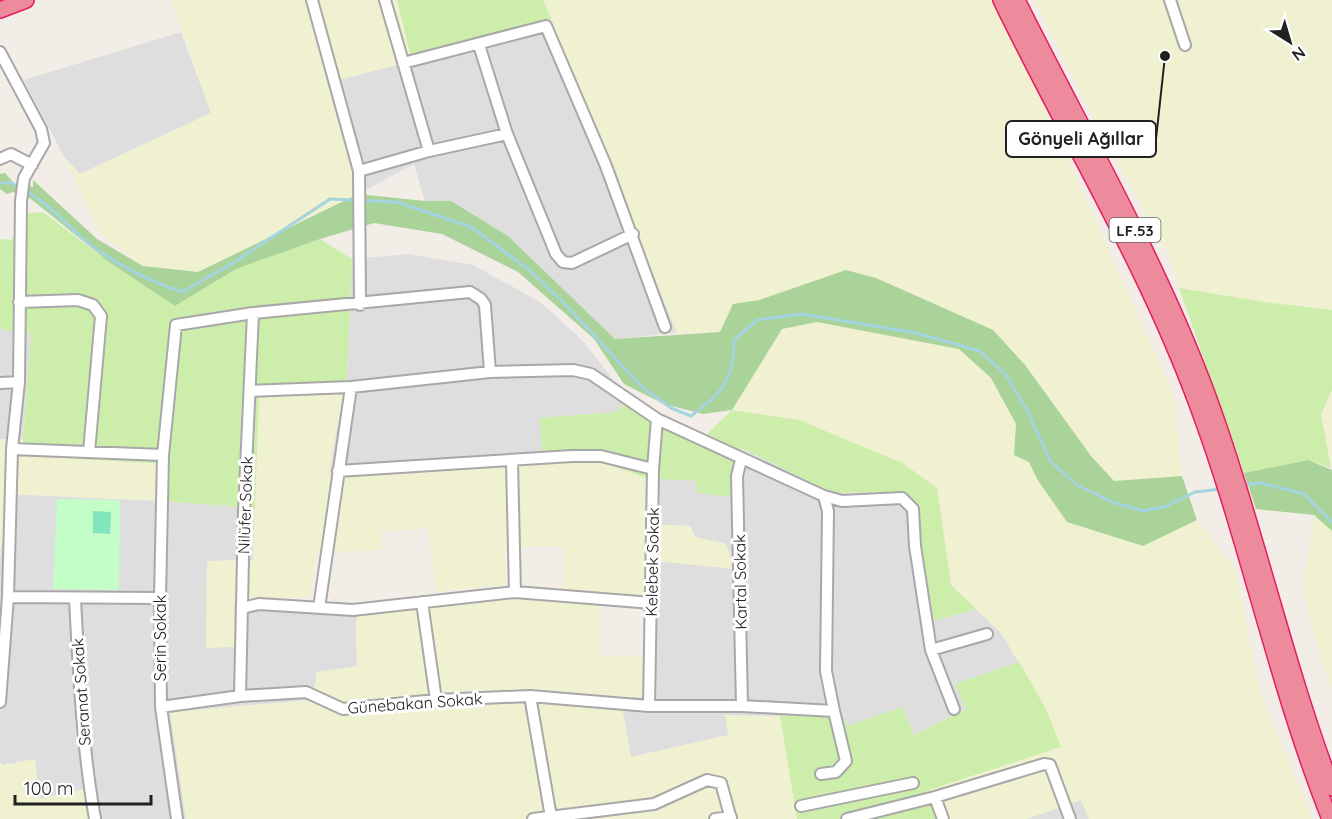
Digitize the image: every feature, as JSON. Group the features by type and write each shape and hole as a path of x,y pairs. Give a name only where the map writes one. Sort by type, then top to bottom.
{"highway":[{"path":"0,2 6,0"},
{"path":"0,10 26,0"},
{"name":"LF.53","path":"1001,0 1140,268 1227,472"},
{"name":"LF.53","path":"1017,0 1162,286 1206,391 1227,472 1332,788"},
{"name":"LF.53","path":"1237,503 1302,749 1330,819"}],"street":[{"path":"312,0 360,175 360,305"},
{"path":"385,0 429,151"},
{"path":"1170,0 1185,45"},
{"path":"403,63 546,26 633,234 665,327"},
{"path":"479,45 507,134 556,254 563,262 572,263 633,234"},
{"path":"0,52 41,129 44,143 24,178 21,201 19,382 5,510 8,597 0,702"},
{"path":"360,175 429,151 507,134"},
{"path":"0,159 11,154 32,165"},
{"path":"253,313 360,305 470,292 481,298 485,305 490,372"},
{"path":"19,302 78,300 93,304 101,316 89,452"},
{"name":"Nilüfer Sokak","path":"240,696 253,313"},
{"name":"Serin Sokak","path":"177,819 161,707 160,598 163,455 176,325 253,313"},
{"path":"250,392 351,387 490,372 573,370 591,374 657,419 741,460 824,496 842,501 902,498 913,509 915,546 931,650 954,710"},
{"path":"0,382 19,382"},
{"path":"319,608 351,387"},
{"name":"Kelebek Sokak","path":"649,706 653,469 657,419"},
{"path":"12,449 163,455"},
{"path":"338,471 602,456 653,469"},
{"name":"Kartal Sokak","path":"741,460 737,476 742,706"},
{"path":"512,462 515,592"},
{"path":"821,774 836,772 846,761 826,671 828,511 824,496"},
{"path":"242,608 258,604 353,610 515,592 652,603"},
{"path":"8,597 160,598"},
{"name":"Seranat Sokak","path":"75,599 81,717 95,819"},
{"path":"422,602 436,700"},
{"path":"931,650 987,634"},
{"name":"Günebakan Sokak","path":"161,707 240,696 306,692 344,709 436,700 530,696 649,706 742,706 834,711"},
{"path":"530,696 551,817"},
{"path":"848,819 935,797 1044,764 1050,765 1070,819"},
{"path":"532,819 654,804 707,780 721,783 731,818 715,819"},
{"path":"801,806 913,783"},
{"path":"935,797 943,819"}],"shaded area":[{"path":"551,18 677,333 615,339 508,236 451,201 425,202 414,164 358,194 327,83 412,61"},
{"path":"181,32 211,113 80,174 64,157 24,80"},
{"path":"408,254 473,265 540,302 582,340 629,400 616,412 540,418 543,463 328,475 347,376 352,259"},
{"path":"0,329 31,333 23,439 0,439"},
{"path":"740,448 834,493 882,492 913,499 934,621 976,609 1001,633 1019,662 956,684 966,709 914,735 902,707 846,727 726,715 728,735 631,757 620,697 645,697 646,560 733,568 726,544 695,537 690,526 646,524 646,478 697,481"},
{"path":"8,494 255,508 253,560 207,561 234,603 366,604 356,620 357,666 312,700 171,712 186,819 90,819 39,799 0,762 0,557"},
{"path":"1081,800 1089,819 1026,819"}],"green space":[{"path":"171,0 397,0 412,61 327,83 358,194 198,272 143,266 101,235 64,157 80,174 211,113"},
{"path":"397,0 543,0 551,18 412,61"},
{"path":"543,0 996,0 1174,395 1182,476 1114,481 1091,456 1025,365 993,330 876,278 846,270 759,300 733,304 721,332 677,333"},
{"path":"1035,0 1332,0 1332,310 1179,288 1167,252 1104,138"},
{"path":"5,173 15,184 33,187 33,180 97,239 143,266 198,272 358,194 425,201 451,201 508,236 615,339 720,332 733,304 759,300 846,270 876,278 993,330 1025,365 1091,456 1114,481 1182,476 1197,520 1143,546 1067,522 1037,479 1029,462 1014,455 1016,424 991,378 959,349 817,322 782,329 732,410 703,414 664,404 624,384 594,339 518,272 442,234 374,223 320,239 236,269 175,306 109,262 31,199 13,192 7,194 0,189 0,174"},
{"path":"43,212 109,262 175,306 236,269 320,239 352,259 347,376 343,391 259,398 255,508 162,501 168,464 26,456 23,439 31,334 0,329 0,239 11,240 27,213"},
{"path":"1179,288 1332,310 1332,390 1321,414 1331,468 1308,460 1244,473"},
{"path":"817,322 959,349 991,378 1016,424 1014,455 1029,462 1037,479 1067,522 1143,546 1197,520 1236,570 1260,691 1312,819 1089,819 1081,800 1026,819 936,819 928,790 1061,747 1046,709 1001,633 951,585 937,488 800,420 732,410 782,329"},
{"path":"1332,390 1332,470 1321,414"},
{"path":"343,391 329,475 597,460 646,478 646,524 690,526 695,537 726,544 734,569 646,560 645,609 601,604 600,655 643,657 645,697 620,697 631,757 728,735 725,715 780,716 798,819 186,819 170,712 312,700 317,672 357,666 356,620 366,604 563,597 564,547 505,547 505,585 436,592 428,528 381,532 382,550 317,553 309,597 234,603 235,647 206,648 207,561 253,560 259,398"},
{"path":"629,400 703,438 732,410 799,420 902,463 937,488 951,585 976,609 934,621 913,499 882,492 834,493 741,448 731,497 697,493 696,481 646,478 597,460 543,463 540,418 616,412"},
{"path":"0,439 23,439 27,456 169,464 162,501 8,494 0,557"},
{"path":"1308,460 1332,470 1332,531 1314,515 1256,509 1244,473"},
{"path":"57,499 120,500 119,590 53,589"},
{"path":"93,511 111,512 110,534 93,533"},
{"path":"1314,515 1332,531 1332,689 1319,654 1303,589"},
{"path":"1019,662 1046,709 1061,747 929,790 936,819 797,819 780,716 843,716 847,726 902,707 914,735 966,709 955,684"},
{"path":"35,759 40,799 84,789 90,819 0,819 0,762 2,765"}],"waterway":[{"path":"0,183 12,183 20,188"},
{"path":"26,191 48,206 80,236 115,262 155,282 182,292 233,263 330,199 397,202 471,227 528,269 562,301 642,387 671,408 691,416 711,400 724,385 732,366 734,340 757,320 802,314 916,333 980,351 1006,375 1029,414 1050,461 1077,485 1115,503 1144,511 1167,506 1195,492 1221,489"},
{"path":"1242,485 1261,483 1304,494 1332,522"}],"place":[{"name":"Gönyeli Ağıllar","path":"1165,56"}]}
